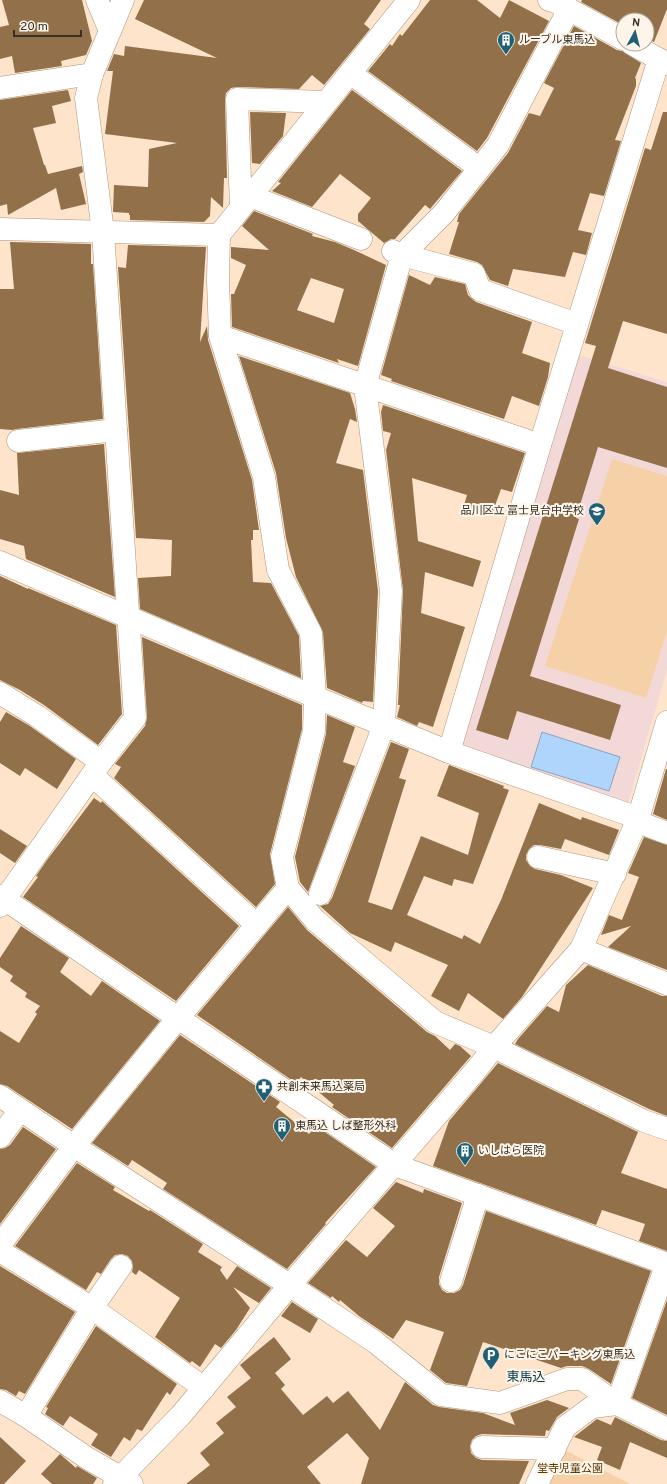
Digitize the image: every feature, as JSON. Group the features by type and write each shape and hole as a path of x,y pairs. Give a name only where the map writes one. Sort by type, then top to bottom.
{"street":[{"path":"97,0 110,31"},
{"path":"123,0 92,74 86,98 103,232 135,718 2,900 395,1165 667,1264 617,1404"},
{"path":"409,0 219,235 218,280 220,336 264,478 278,570 311,634 315,697 314,731 282,857 288,888 314,920 434,1022 494,1047 644,1121 667,1129"},
{"path":"549,0 569,9 615,35"},
{"path":"320,894 384,725 391,591 364,386 398,253 444,213 498,145 569,9"},
{"path":"449,752 577,324 663,61 647,52"},
{"path":"350,73 480,168"},
{"path":"0,88 92,74"},
{"path":"245,202 237,99 326,102"},
{"path":"245,202 361,239"},
{"path":"0,229 219,235"},
{"path":"398,253 474,274 480,290 577,324"},
{"path":"220,336 540,445"},
{"path":"18,441 116,430"},
{"path":"0,562 315,697 449,752 627,814 646,825 667,833"},
{"path":"0,693 37,716 97,769 257,925"},
{"path":"0,1401 26,1416 122,1482 182,1415 290,1285 395,1165 494,1047 581,949 638,819 667,722"},
{"path":"538,858 615,874"},
{"path":"0,1245 74,1146 178,1018 288,888"},
{"path":"581,949 667,984"},
{"path":"0,1096 74,1146 290,1285 375,1342 441,1395 500,1403 567,1379 582,1379 617,1404 667,1429"},
{"path":"0,1137 20,1110"},
{"path":"451,1281 478,1195"},
{"path":"0,1251 92,1308 204,1388"},
{"path":"26,1416 92,1308 121,1266"},
{"path":"537,1484 565,1427 592,1407 617,1404"},
{"path":"482,1447 555,1449"}],"shaded area":[{"name":"品川区立 冨士見台中学校","path":"579,355 667,382 667,670 626,810 461,747"}],"green space":[{"path":"612,459 667,476 667,632 646,698 545,666"},
{"name":"堂寺児童公園","path":"563,1449 630,1484 546,1484"}],"water":[{"path":"542,732 620,757 609,791 531,767"}],"building":[{"path":"2,0 82,0 92,41 86,55 61,61 62,66 15,73 12,56 0,59 0,27 9,25"},
{"path":"144,0 381,0 364,24 370,29 324,85 312,75 299,89 237,87 231,88 226,93 227,178 224,178 223,208 211,197 210,216 204,222 130,220 129,213 113,212 114,185 148,187 149,149 177,143 105,134 113,71 107,71 114,54 124,56 125,46 217,58 135,19"},
{"path":"430,0 477,0 500,18 509,0 549,21 487,138 477,151 368,71 390,44 392,46 400,34 402,36"},
{"path":"582,0 667,0 667,9 655,39 655,12 615,12 615,21 581,2"},
{"path":"574,26 615,49 615,52 624,52 641,63 635,78 636,86 615,140 621,141 604,196 590,193 578,230 592,233 586,255 573,252 565,277 513,269 508,286 490,280 482,265 477,262 449,254 459,222 457,222 459,214 508,153 529,113 540,116 554,88 544,83"},
{"path":"68,90 71,101 52,106 56,123 33,128 48,174 82,166 83,172 79,174 86,204 61,210 56,188 8,215 7,204 0,206 0,100"},
{"path":"352,90 462,171 430,209 425,205 395,239 391,239 384,243 358,221 358,214 371,198 340,174 312,207 272,191 281,183 278,182"},
{"path":"250,112 286,113 283,136 260,164 252,163"},
{"path":"663,112 667,112 667,334 623,321 608,368 667,387 667,468 598,447 576,518 579,519 530,676 621,705 610,740 517,711 508,740 476,730 596,346 585,343 645,148 651,150"},
{"path":"254,211 313,234 312,236 335,242 386,265 358,366 337,359 339,363 232,327 231,294 234,294 246,265 231,258 231,247 269,250 242,226","holes":["311,278 344,289 334,323 297,310"]},
{"path":"10,242 91,244 91,264 93,264 103,419 12,430 0,429 0,289 14,289"},
{"path":"128,245 206,247 200,342 207,326 208,340 252,480 259,530 253,530 253,540 251,540 253,582 271,583 299,636 301,678 140,609 138,578 171,576 172,540 136,538 118,267 126,268"},
{"path":"409,275 430,285 435,277 465,284 468,295 476,302 532,322 522,353 550,363 548,377 539,406 512,396 504,419 391,381 392,379 381,375"},
{"path":"239,356 350,393 357,422 350,419 336,463 363,470 378,591 373,702 363,701 362,703 327,688 323,632 296,577 286,538 276,473"},
{"path":"383,405 525,453 512,492 501,489 492,514 464,505 467,495 412,478 418,541 481,561 473,587 425,572 421,613 465,627 433,727 419,722 417,726 397,717 400,705 398,705 403,590 386,450 391,433 383,431 381,412"},
{"path":"104,444 115,597 26,559 24,546 0,539 0,490 19,495 17,453"},
{"path":"0,576 116,625 122,714 98,745 44,705 0,680"},
{"path":"142,637 302,705 302,729 270,854 275,884 256,907 114,778 121,767 115,764 145,726 147,718"},
{"path":"6,712 30,726 76,759 57,789 25,768 20,776 0,763 0,722"},
{"path":"327,715 355,727 343,762 355,766 308,892 300,882 295,857 326,734"},
{"path":"391,742 409,749 399,778 406,780 368,902 392,910 421,836 468,855 479,813 437,796 449,765 504,786 503,788 509,790 473,884 454,879 452,886 424,876 407,915 462,939 464,935 480,944 501,900 539,803 581,820 582,817 619,830 609,855 565,839 561,849 534,845 529,849 526,855 526,860 530,866 535,869 561,875 593,888 522,997 503,1019 468,993 459,1011 431,996 448,965 395,942 391,952 350,933 320,906 328,904 332,898"},
{"path":"667,769 667,820 653,814"},
{"path":"94,798 101,803 102,801 239,926 176,1001 23,897 38,877 36,876 47,860"},
{"path":"0,829 27,846 15,863 0,853"},
{"path":"644,837 667,845 667,970 608,947 631,926 601,935 609,915 622,920 639,877 628,873"},
{"path":"288,907 307,930 427,1032 435,1036 450,1050 455,1044 460,1046 471,1056 392,1148 332,1107 334,1105 301,1077 296,1083 197,1015"},
{"path":"21,926 69,958 60,972 91,996 102,981 160,1021 72,1129 7,1086 0,1084 0,1031 19,1043 37,1014 35,1012 40,1006 25,997 27,993 10,981 13,976 0,967 0,958"},
{"path":"588,965 662,996 667,996 667,1116 649,1109 515,1044 547,1006 559,1012 566,985"},
{"path":"180,1035 280,1102 276,1107 309,1134 316,1126 376,1167 325,1223 326,1224 287,1269 163,1189 167,1183 132,1160 128,1166 92,1143"},
{"path":"498,1063 638,1132 621,1173 667,1189 667,1251 639,1241 645,1224 602,1210 596,1225 433,1166 449,1121"},
{"path":"23,1127 56,1149 0,1224 0,1149 10,1145"},
{"path":"77,1163 115,1187 113,1190 149,1211 150,1210 203,1244 198,1252 222,1267 220,1270 227,1280 237,1266 271,1288 259,1303 233,1287 250,1308 236,1330 221,1348 215,1344 200,1367 192,1361 190,1363 155,1337 180,1298 139,1270 136,1275 132,1272 132,1261 128,1256 122,1254 115,1255 101,1274 97,1272 86,1290 15,1246"},
{"path":"396,1182 423,1193 424,1189 462,1203 439,1277 439,1284 442,1290 447,1293 454,1293 460,1290 463,1285 486,1211 651,1271 611,1384 582,1366 567,1366 561,1368 483,1342 467,1386 446,1383 430,1370 444,1332 406,1320 393,1339 359,1316 340,1300 339,1302 332,1296 331,1298 308,1283 346,1240 367,1257 395,1226 373,1208"},
{"path":"0,1266 75,1312 25,1394 19,1391 16,1396 6,1390 0,1389"},
{"path":"667,1300 667,1415 632,1398"},
{"path":"292,1302 318,1319 310,1333 281,1316"},
{"path":"96,1326 177,1384 170,1395 167,1392 142,1431 137,1429 130,1441 124,1437 111,1457 91,1445 98,1434 70,1416 63,1426 45,1414 48,1408 46,1407"},
{"path":"274,1337 291,1359 275,1373 285,1385 281,1389 303,1415 327,1396 333,1403 348,1391 380,1430 405,1382 433,1405 483,1413 515,1425 510,1413 547,1400 569,1408 557,1417 549,1431 546,1430 545,1436 482,1434 476,1436 472,1440 470,1446 471,1453 476,1458 482,1460 529,1461 519,1484 361,1484 369,1458 347,1433 307,1467 321,1484 186,1484 210,1465 200,1453 224,1433 216,1423 236,1407 227,1397 251,1378 240,1365"},
{"path":"615,1417 661,1440 667,1441 667,1458 630,1442 620,1470 597,1460 602,1447 574,1437 597,1419 611,1425"},
{"path":"0,1437 26,1461 4,1484 0,1484"},
{"path":"60,1454 76,1468 77,1466 97,1478 93,1484 52,1484 41,1474"}],"place":[{"name":"ルーブル東馬込","path":"506,55"},
{"name":"品川区立 冨士見台中学校","path":"597,526"},
{"name":"共創未来馬込薬局","path":"264,1102"},
{"name":"東馬込 しば整形外科","path":"282,1141"},
{"name":"いしはら医院","path":"465,1166"},
{"name":"にこにこパーキング東馬込","path":"491,1370"}],"district":[{"name":"東馬込","path":"526,1378"}]}
